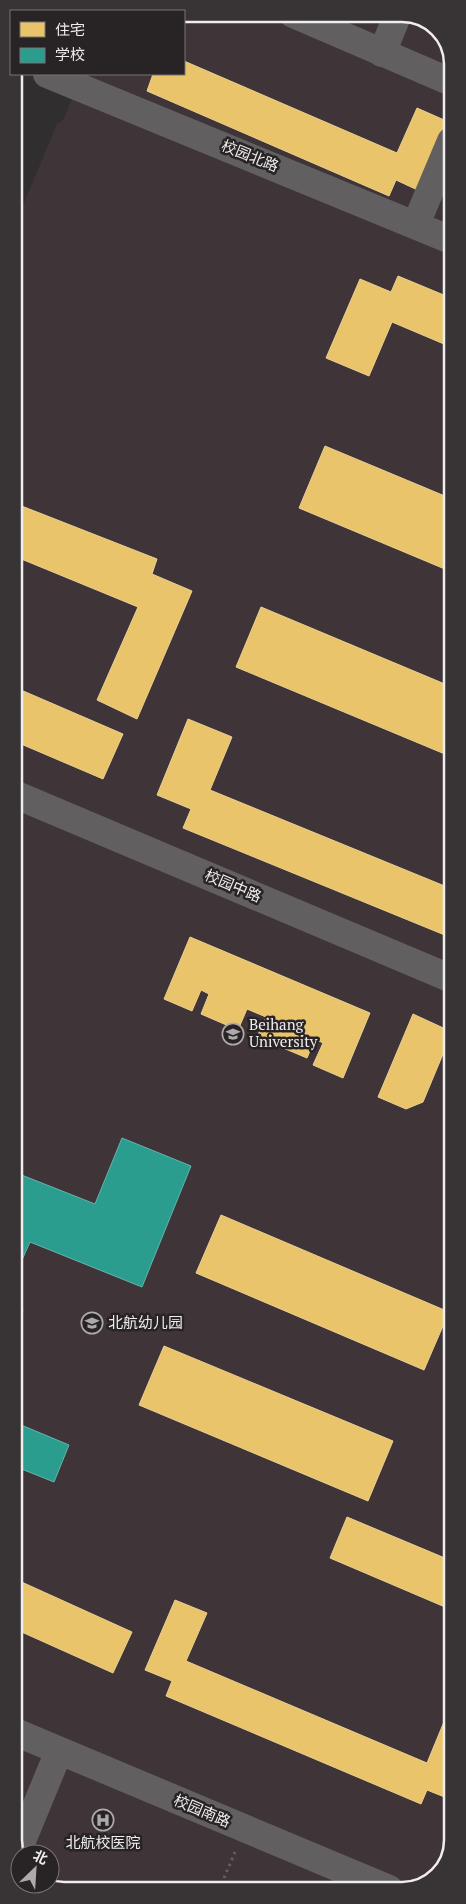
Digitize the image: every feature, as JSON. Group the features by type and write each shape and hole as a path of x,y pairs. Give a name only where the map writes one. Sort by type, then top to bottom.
{"street":[{"path":"313,23 444,79"},
{"path":"382,52 394,23"},
{"name":"校园北路","path":"49,75 444,237"},
{"path":"416,224 444,158"},
{"name":"校园中路","path":"22,797 444,976"},
{"name":"校园南路","path":"22,1735 372,1882"},
{"path":"22,1841 60,1751"}],"path":[{"path":"223,1881 245,1829"}],"shaded area":[{"name":"Beihang University","path":"185,22 412,24 422,28 435,39 443,56 444,1839 443,1848 435,1865 425,1874 410,1881 60,1881 60,1844 23,1844 22,208 57,124 63,120 83,75 185,75"}],"building: 住宅":[{"path":"185,61 397,153 417,108 444,120 444,146 424,193 396,180 389,196 147,91 153,75 185,75"},
{"path":"398,276 444,295 444,344 392,322 369,376 326,358 360,279 391,292"},
{"path":"325,446 444,496 444,569 299,508"},
{"path":"22,506 157,559 152,574 192,591 137,719 97,700 138,607 22,559"},
{"path":"261,607 444,684 444,754 236,667"},
{"path":"22,690 123,734 103,779 22,744"},
{"path":"188,719 232,737 210,790 444,886 444,935 183,828 191,809 157,795"},
{"path":"190,937 370,1013 343,1078 313,1065 323,1043 315,1039 307,1058 257,1037 266,1017 247,1009 238,1030 201,1014 209,994 201,990 192,1011 164,999"},
{"path":"413,1014 444,1028 444,1054 423,1102 406,1109 378,1097"},
{"path":"221,1215 444,1310 444,1324 424,1370 196,1273"},
{"path":"164,1346 393,1441 368,1501 139,1405"},
{"path":"347,1517 444,1558 444,1607 330,1558"},
{"path":"22,1582 132,1632 113,1673 22,1632"},
{"path":"175,1600 207,1613 186,1661 427,1763 444,1722 444,1797 427,1790 421,1804 166,1696 172,1681 145,1670"}],"building: 学校":[{"name":"北航幼儿园","path":"122,1138 191,1166 142,1287 30,1242 22,1260 22,1175 95,1204"},
{"path":"22,1425 69,1445 54,1482 22,1469"}],"place":[{"name":"Beihang University","path":"233,1034"},
{"name":"北航幼儿园","path":"92,1323"},
{"name":"北航校医院","path":"103,1820"}]}
